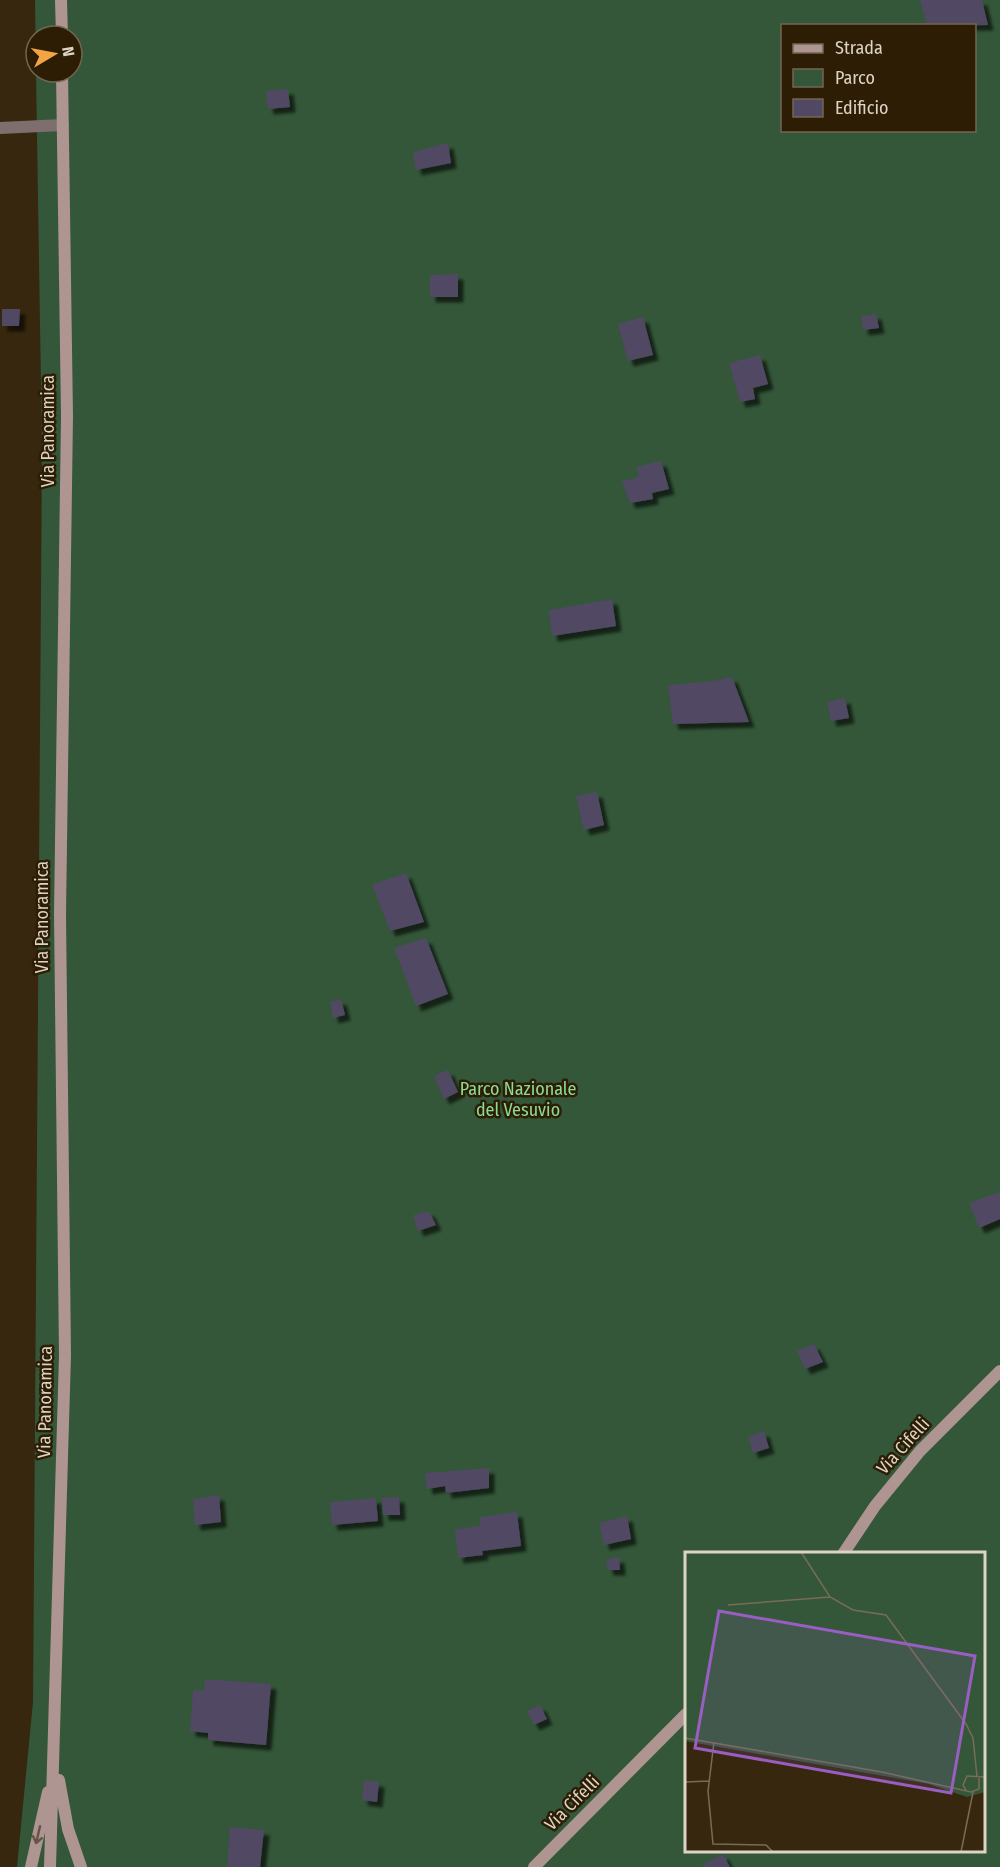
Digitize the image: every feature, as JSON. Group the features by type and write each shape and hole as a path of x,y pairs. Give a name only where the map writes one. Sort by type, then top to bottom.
{"street":[{"path":"61,0 62,24"},
{"name":"Via Panoramica","path":"51,1867 65,1355 60,914 67,416 62,84"},
{"path":"0,128 63,125"},
{"name":"Via Cifelli","path":"844,1552 875,1506 920,1451 1000,1371"},
{"name":"Via Cifelli","path":"534,1867 685,1716"},
{"name":"Via Panoramica","path":"31,1867 55,1761"},
{"name":"Via Panoramica","path":"55,1761 68,1829 81,1867"}],"green space":[{"name":"Parco Nazionale del Vesuvio","path":"35,0 1000,0 1000,1867 17,1867 33,1702 42,450 36,84 84,84 84,24 35,24"}],"building":[{"path":"920,0 982,0 988,25 976,24 926,24"},
{"path":"288,89 290,107 268,109 266,91"},
{"path":"448,143 451,163 416,170 413,152"},
{"path":"458,274 458,297 430,297 430,275"},
{"path":"2,309 20,309 19,326 2,326"},
{"path":"876,314 879,328 863,330 861,316"},
{"path":"643,317 653,355 628,361 618,324"},
{"path":"760,355 768,384 753,388 755,399 740,402 729,363"},
{"path":"661,461 669,489 652,493 653,499 630,503 622,481 639,477 636,467"},
{"path":"612,599 616,626 552,636 549,610"},
{"path":"732,677 749,722 673,724 668,685"},
{"path":"845,698 849,718 831,721 827,702"},
{"path":"597,792 604,825 584,830 576,796"},
{"path":"406,873 424,922 390,931 372,885"},
{"path":"426,938 448,994 416,1006 394,948"},
{"path":"341,999 345,1015 333,1018 330,1002"},
{"path":"448,1070 458,1092 444,1099 434,1076"},
{"path":"1000,1192 1000,1219 979,1228 969,1203"},
{"path":"429,1211 436,1225 418,1231 413,1215"},
{"path":"814,1344 823,1362 805,1369 797,1351"},
{"path":"764,1431 769,1448 753,1453 748,1437"},
{"path":"489,1468 489,1488 446,1493 445,1486 427,1489 425,1473"},
{"path":"219,1495 221,1522 195,1525 193,1499"},
{"path":"399,1497 400,1515 383,1515 382,1498"},
{"path":"376,1498 378,1521 332,1525 330,1502"},
{"path":"517,1512 521,1546 482,1551 483,1555 458,1558 455,1529 480,1526 480,1517"},
{"path":"627,1516 631,1539 604,1545 599,1523"},
{"path":"619,1557 620,1570 608,1570 606,1560"},
{"path":"205,1679 271,1684 266,1745 208,1740 208,1733 190,1731 193,1690 204,1691"},
{"path":"540,1705 547,1719 534,1725 527,1711"},
{"path":"364,1780 379,1782 377,1802 362,1800"},
{"path":"230,1827 264,1830 260,1867 227,1867"},
{"path":"723,1854 730,1867 704,1867 702,1865"}]}
